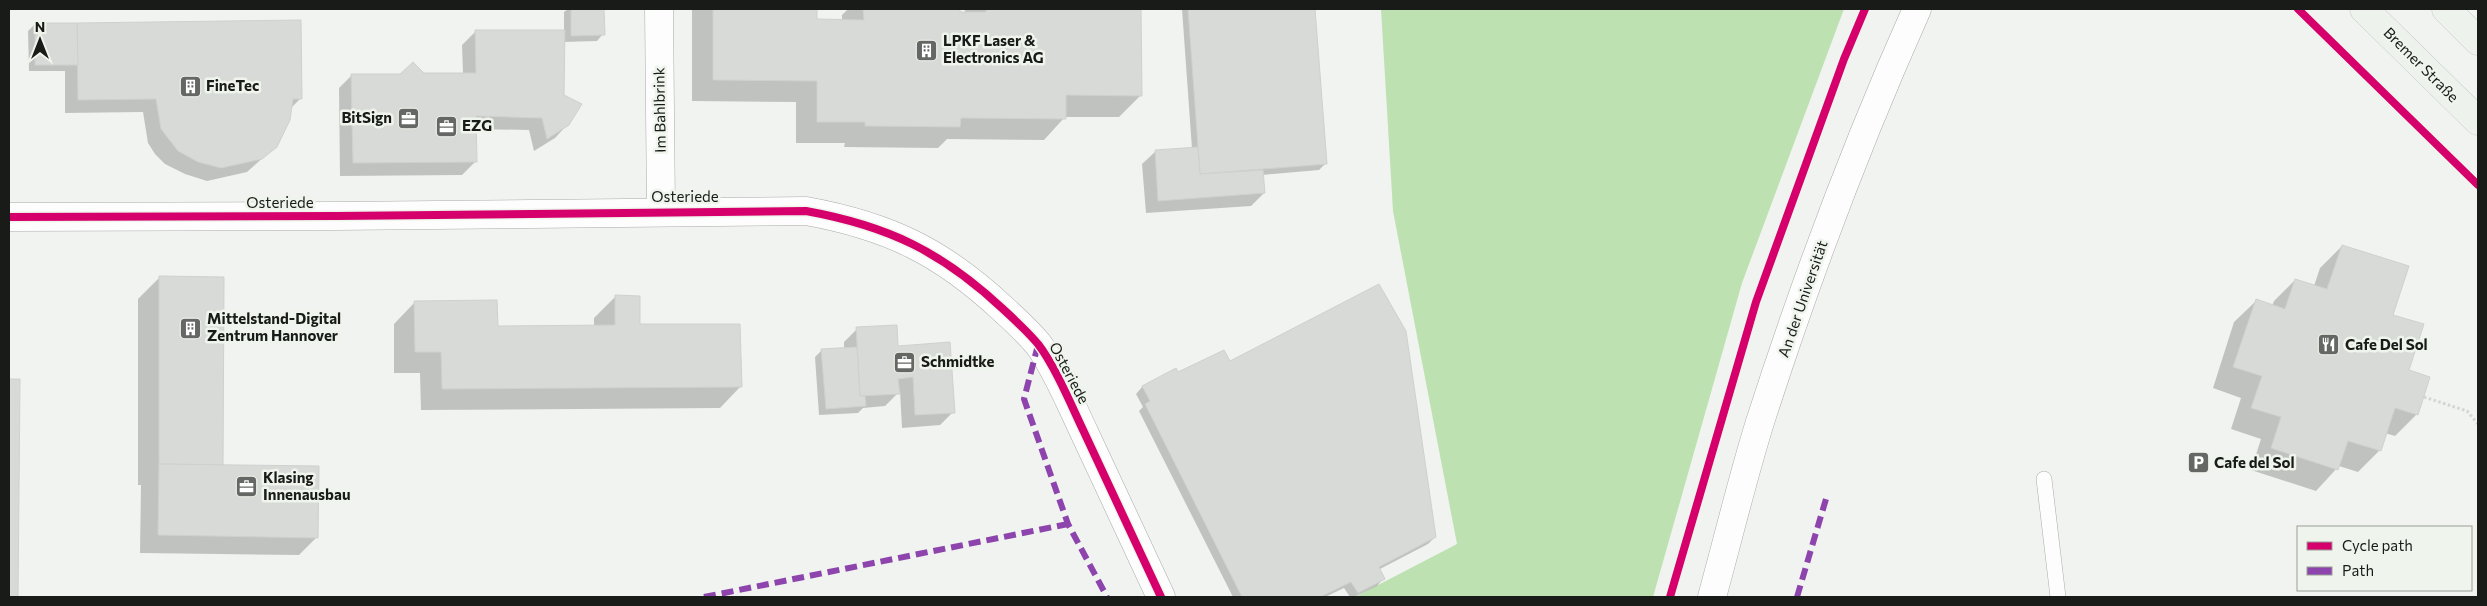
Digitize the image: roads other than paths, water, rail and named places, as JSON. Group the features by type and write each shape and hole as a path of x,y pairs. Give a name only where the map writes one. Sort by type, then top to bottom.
{"main road":[{"name":"Bremer Straße","path":"2364,9 2478,121"},
{"path":"2446,9 2478,41"}],"street":[{"name":"Im Bahlbrink","path":"659,9 661,211"},
{"name":"An der Universität","path":"1712,597 1760,423 1821,247 1888,72 1917,9"},
{"name":"Osteriede","path":"9,217 806,211 878,228 931,253 979,287 1038,345 1068,400 1161,597"}],"lane":[{"path":"2044,478 2058,597"}],"place":[{"name":"LPKF Laser & Electronics AG","path":"927,50"},
{"name":"FineTec","path":"190,86"},
{"name":"BitSign","path":"408,118"},
{"name":"EZG","path":"446,126"},
{"name":"Mittelstand-Digital Zentrum Hannover","path":"191,328"},
{"name":"Cafe Del Sol","path":"2329,345"},
{"name":"Schmidtke","path":"905,362"},
{"name":"Cafe del Sol","path":"2198,463"},
{"name":"Klasing Innenausbau","path":"247,487"}]}
